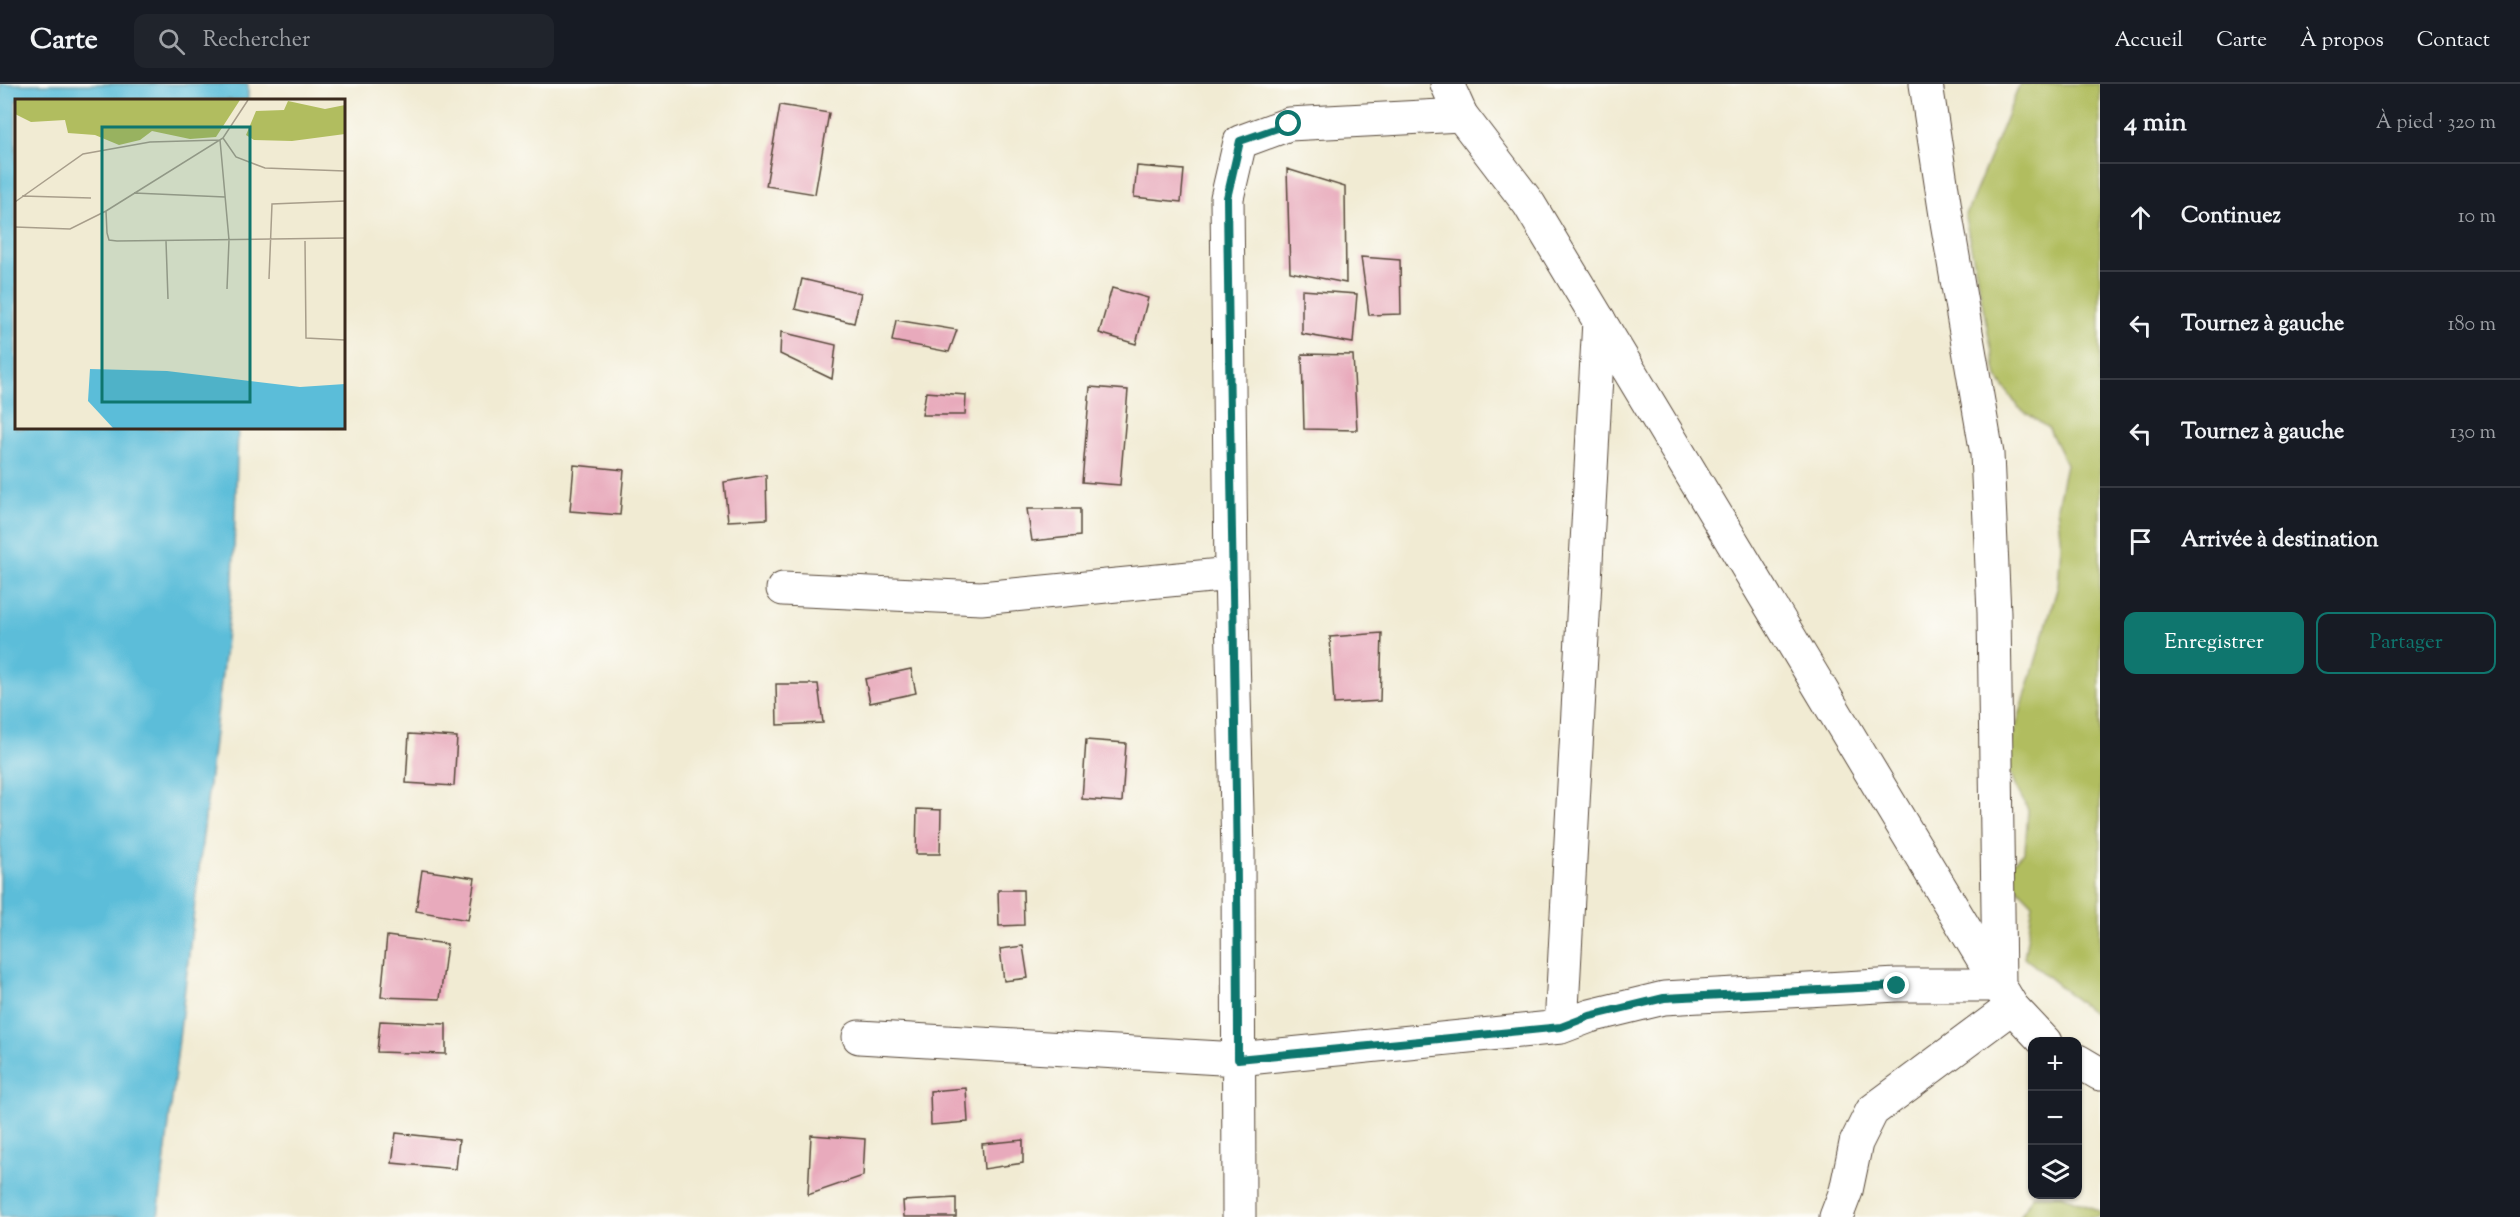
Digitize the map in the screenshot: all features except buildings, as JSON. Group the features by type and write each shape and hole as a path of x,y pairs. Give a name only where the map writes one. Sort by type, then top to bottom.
{"street":[{"path":"1447,84 1461,115 1529,204 2005,996 2041,1037"},
{"path":"1926,84 1987,454 2005,996"},
{"path":"1239,1217 1238,841 1227,198 1240,141 1289,124 1461,115"},
{"path":"1561,1027 1599,320"},
{"path":"783,589 981,598 1232,574"},
{"path":"859,1037 1238,1059 1561,1027 1590,1016 1664,998 1897,986 2005,996"},
{"path":"1836,1217 1846,1191 1856,1143 1872,1111 2005,996"},
{"path":"2082,1063 2100,1074"}],"green space":[{"path":"2020,84 2100,84 2100,1019 2024,957 2033,904 2003,873 2025,851 2028,810 2015,785 2006,760 2058,586 2061,545 2057,507 2066,464 2049,429 2018,407 1997,377 1965,217"},
{"path":"2031,1199 2072,1199 2100,1211 2100,1217 2020,1217"}],"water":[{"path":"0,84 248,84 248,99 15,99 15,429 238,429 233,580 158,1217 0,1217"}],"route":[{"path":"1289,124 1240,141 1227,198 1238,852 1238,1059 1561,1027 1590,1016 1664,998 1897,986"}]}
